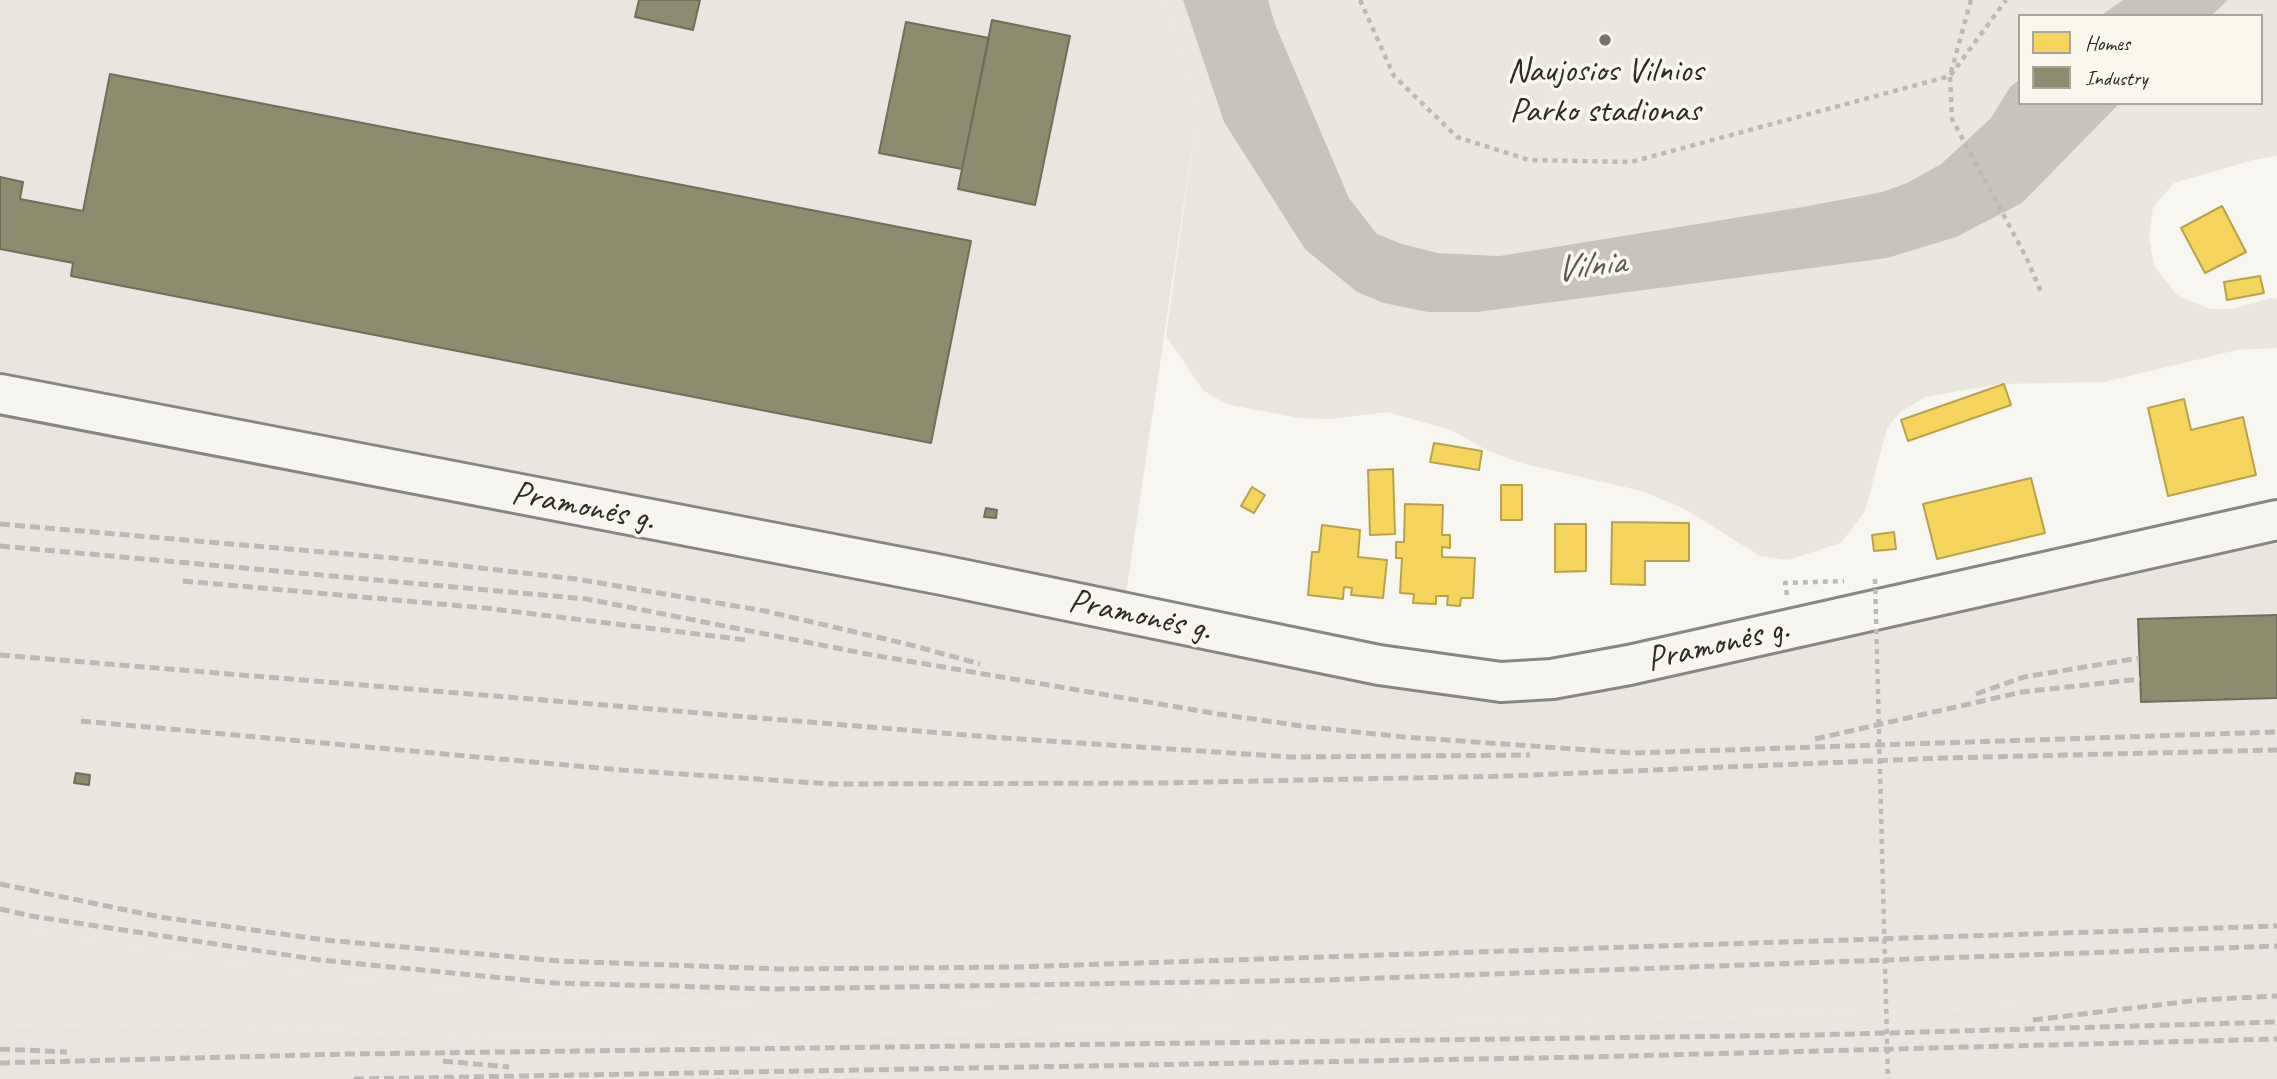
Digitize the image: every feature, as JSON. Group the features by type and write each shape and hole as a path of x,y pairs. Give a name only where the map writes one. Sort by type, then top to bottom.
{"main road":[{"name":"Pramonės g.","path":"0,394 942,575 1379,665 1500,682 1552,679 1629,665 2277,520"}],"path":[{"path":"1360,0 1394,76 1457,137 1529,160 1631,162 1951,76 2006,0"},
{"path":"1971,0 1951,76 1952,119 2026,257 2042,294"},
{"path":"1862,580 1875,579 1888,1079"},
{"path":"1784,583 1849,580"}],"shaded area":[{"path":"0,0 1161,0 1197,114 1126,593 0,375"},
{"path":"1161,0 1183,0 1224,122 1357,292 2022,203 2118,105 2263,105 2263,14 2213,14 2228,0 2277,0 2277,156 2253,160 2174,183 2153,207 2149,238 2154,266 2177,295 2210,309 2231,309 2277,299 2277,348 2237,350 2104,382 1999,384 1925,397 1899,413 1887,428 1865,511 1841,543 1788,560 1760,556 1685,509 1642,491 1525,464 1488,451 1451,430 1387,412 1330,419 1299,418 1226,404 1203,390 1166,336 1197,114"},
{"path":"1268,0 2123,0 2103,14 2018,14 2018,81 2010,87 1991,118 1941,164 1907,183 1882,192 1802,207 1499,256 1438,253 1401,244 1377,234 1349,198 1275,24"},
{"path":"0,416 1477,701 1524,703 1569,699 2184,554 2277,537 2277,1079 0,1079 0,1027 145,1024 537,1040 1313,1028 1973,1010 2235,988 2235,960 959,1001 751,1001 533,993 354,977 185,954 0,922"},
{"path":"0,922 185,954 354,977 533,993 751,1001 959,1001 2235,959 2235,989 1973,1010 1313,1028 537,1040 145,1024 0,1027"}],"water":[{"name":"Vilnia","path":"1183,0 1268,0 1275,24 1349,198 1377,234 1402,244 1438,253 1499,256 1882,192 1907,183 1941,164 1991,118 2010,87 2018,81 2018,105 2118,105 2022,203 1956,237 1887,258 1477,312 1428,312 1384,303 1357,292 1305,249 1224,122"},
{"path":"2123,0 2228,0 2213,14 2103,14"}],"building: Homes":[{"path":"2222,206 2246,252 2205,273 2181,228"},
{"path":"2260,276 2264,293 2227,300 2224,282"},
{"path":"2004,384 2011,405 1908,441 1901,420"},
{"path":"2184,399 2191,430 2243,417 2256,475 2168,496 2148,408"},
{"path":"1434,443 1482,451 1479,470 1430,462"},
{"path":"1393,469 1395,534 1370,535 1368,470"},
{"path":"2031,478 2045,533 1937,559 1923,504"},
{"path":"1501,485 1522,485 1522,520 1501,520"},
{"path":"1252,487 1265,495 1254,513 1241,506"},
{"path":"1405,504 1443,505 1442,535 1450,535 1450,548 1442,547 1442,557 1475,558 1473,598 1461,598 1460,606 1447,605 1448,596 1436,596 1436,604 1413,603 1414,594 1400,593 1402,558 1396,558 1396,542 1404,542"},
{"path":"1612,522 1689,523 1689,561 1645,561 1645,585 1611,584"},
{"path":"1555,524 1586,524 1586,571 1555,572"},
{"path":"1322,525 1360,530 1358,557 1387,560 1383,598 1351,595 1352,588 1344,587 1343,599 1308,595 1312,552 1319,552"},
{"path":"1894,532 1896,549 1874,551 1872,535"}],"building: Industry":[{"path":"639,0 700,0 693,30 635,17"},
{"path":"992,20 1070,36 1035,205 958,189"},
{"path":"906,22 989,38 962,169 879,153"},
{"path":"110,74 971,241 931,443 71,276 73,263 0,249 0,177 23,182 20,199 83,211"},
{"path":"986,508 997,510 996,518 984,517"},
{"path":"2277,615 2277,698 2141,702 2138,619"},
{"path":"76,773 90,775 89,785 74,783"}],"railway":[{"path":"0,524 393,558 576,579 765,611 980,664"},
{"path":"0,546 587,599 867,654 1218,714 1404,737 1632,753 2277,732"},
{"path":"183,581 485,608 746,640"},
{"path":"0,655 990,737 1291,757 1530,755"},
{"path":"1976,694 2024,677 2139,658"},
{"path":"1815,739 2022,692 2140,679"},
{"path":"81,721 621,770 832,784 1157,783 1508,776 1944,758 2277,750"},
{"path":"0,884 160,917 325,940 559,961 780,969 1015,967 2277,926"},
{"path":"0,909 320,960 555,983 777,989 1324,980 2277,946"},
{"path":"2033,1020 2199,1000 2277,996"},
{"path":"0,1063 348,1054 1816,1035 2277,1022"},
{"path":"354,1079 1588,1057 2277,1039"},
{"path":"0,1049 67,1052"},
{"path":"443,1061 509,1067"}],"place":[{"name":"Naujosios Vilnios Parko stadionas","path":"1605,40"}]}
